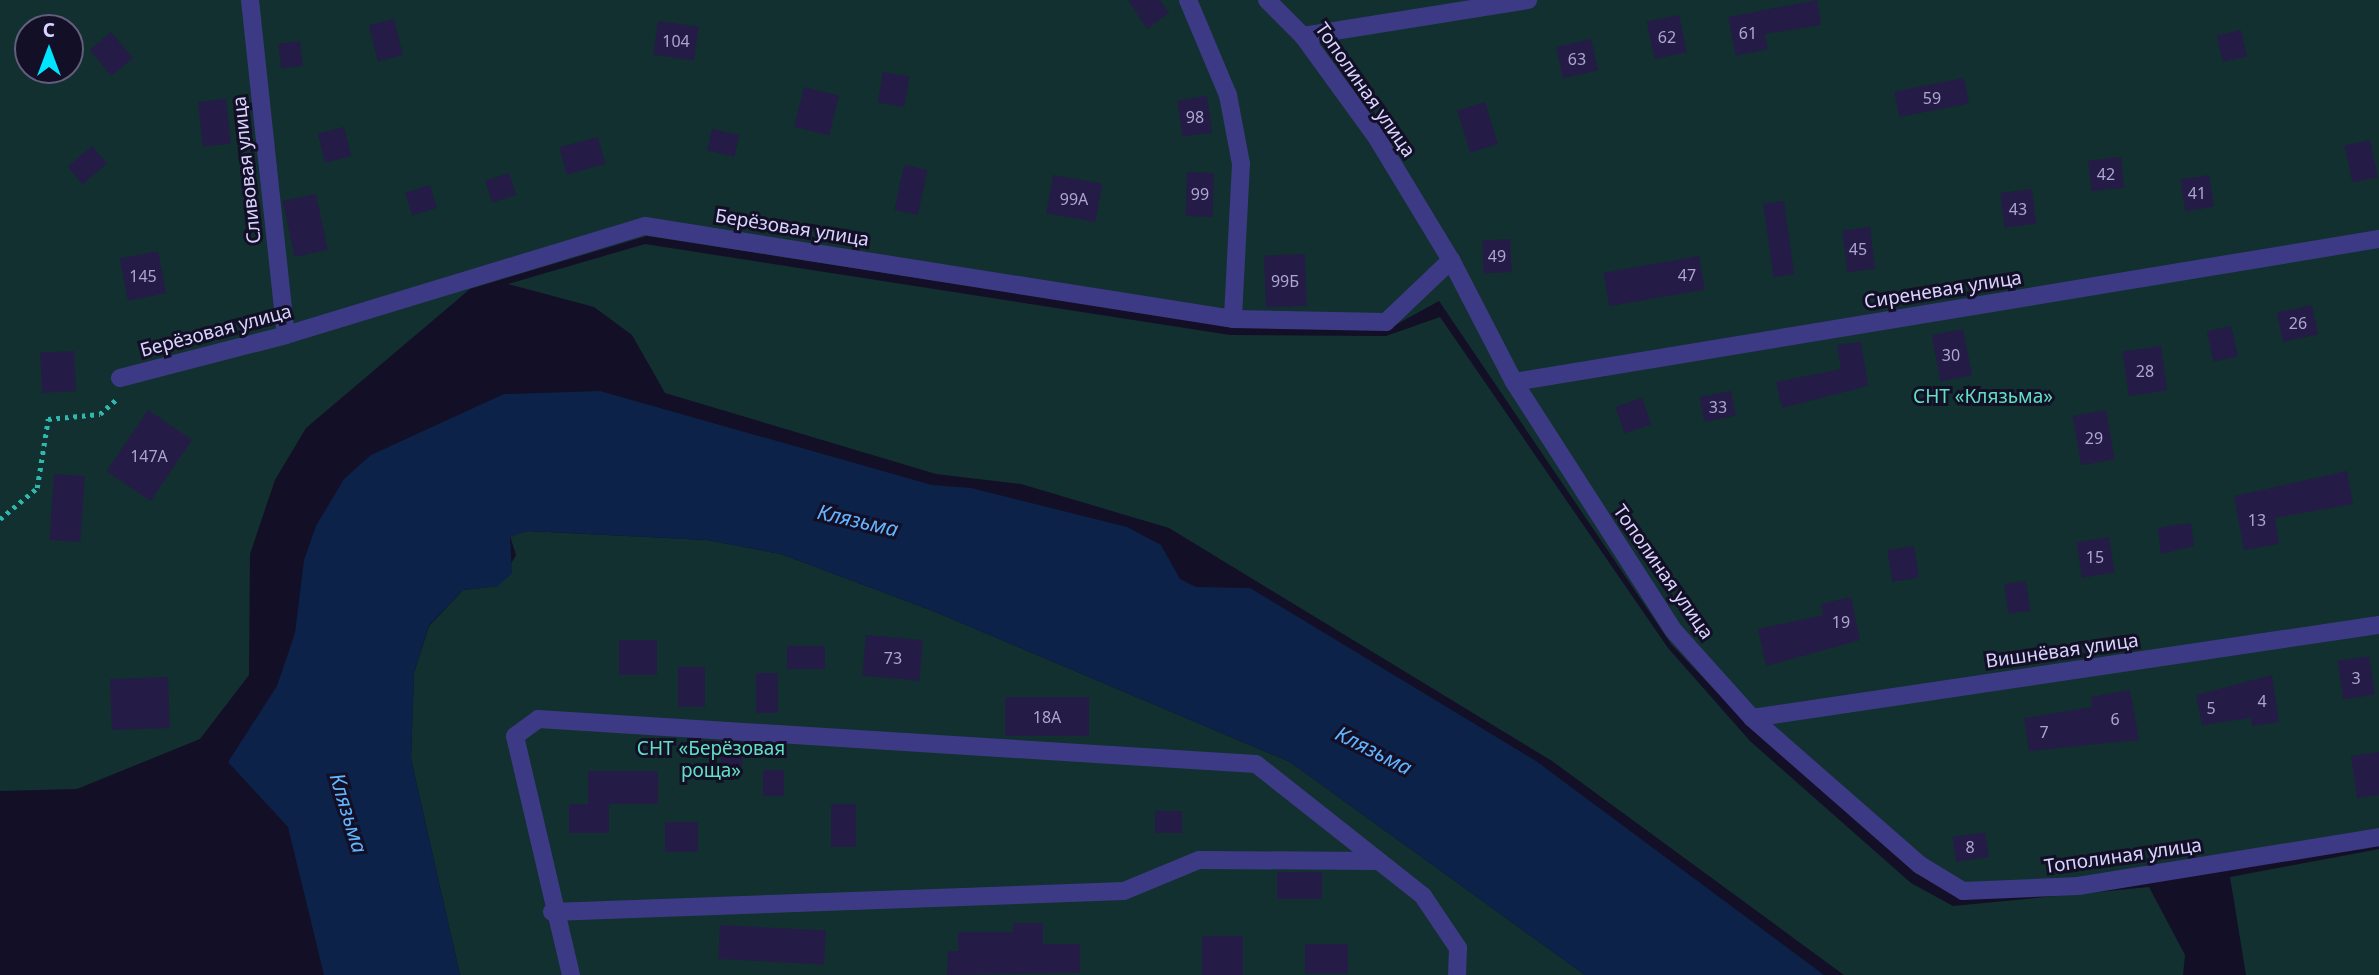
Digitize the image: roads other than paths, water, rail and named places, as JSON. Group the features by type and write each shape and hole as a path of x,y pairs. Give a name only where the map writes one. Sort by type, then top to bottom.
{"street":[{"name":"Сливовая улица","path":"250,0 286,335"},
{"path":"1188,0 1228,95 1241,164 1233,319"},
{"name":"Тополиная улица","path":"1267,0 1303,36 1377,138 1451,260 1514,382 1674,631 1752,718 1920,865 1963,891 2078,886 2379,837"},
{"path":"1303,36 1528,0"},
{"name":"Берёзовая улица","path":"120,378 286,335 645,226 1233,319 1386,322 1451,260"},
{"name":"Сиреневая улица","path":"1514,382 2379,239"},
{"name":"Вишнёвая улица","path":"1752,718 2379,625"},
{"path":"571,975 552,912 515,736 538,719 1256,764 1430,906 1458,948 1457,975"},
{"path":"552,912 1124,891 1199,860 1378,861"}],"water":[{"name":"Клязьма","path":"600,391 932,485 971,488 1127,527 1161,545 1180,579 1196,587 1250,588 1536,761 1824,975 1585,975 1290,762 933,611 781,554 707,540 528,531 510,537 512,573 498,586 463,590 429,625 414,673 411,759 460,975 324,975 288,827 228,762 277,686 295,633 304,560 316,526 344,479 371,455 504,394"}],"park label":[{"name":"СНТ «Клязьма»","path":"1983,397"},
{"name":"СНТ «Берёзовая роща»","path":"711,760"}]}
